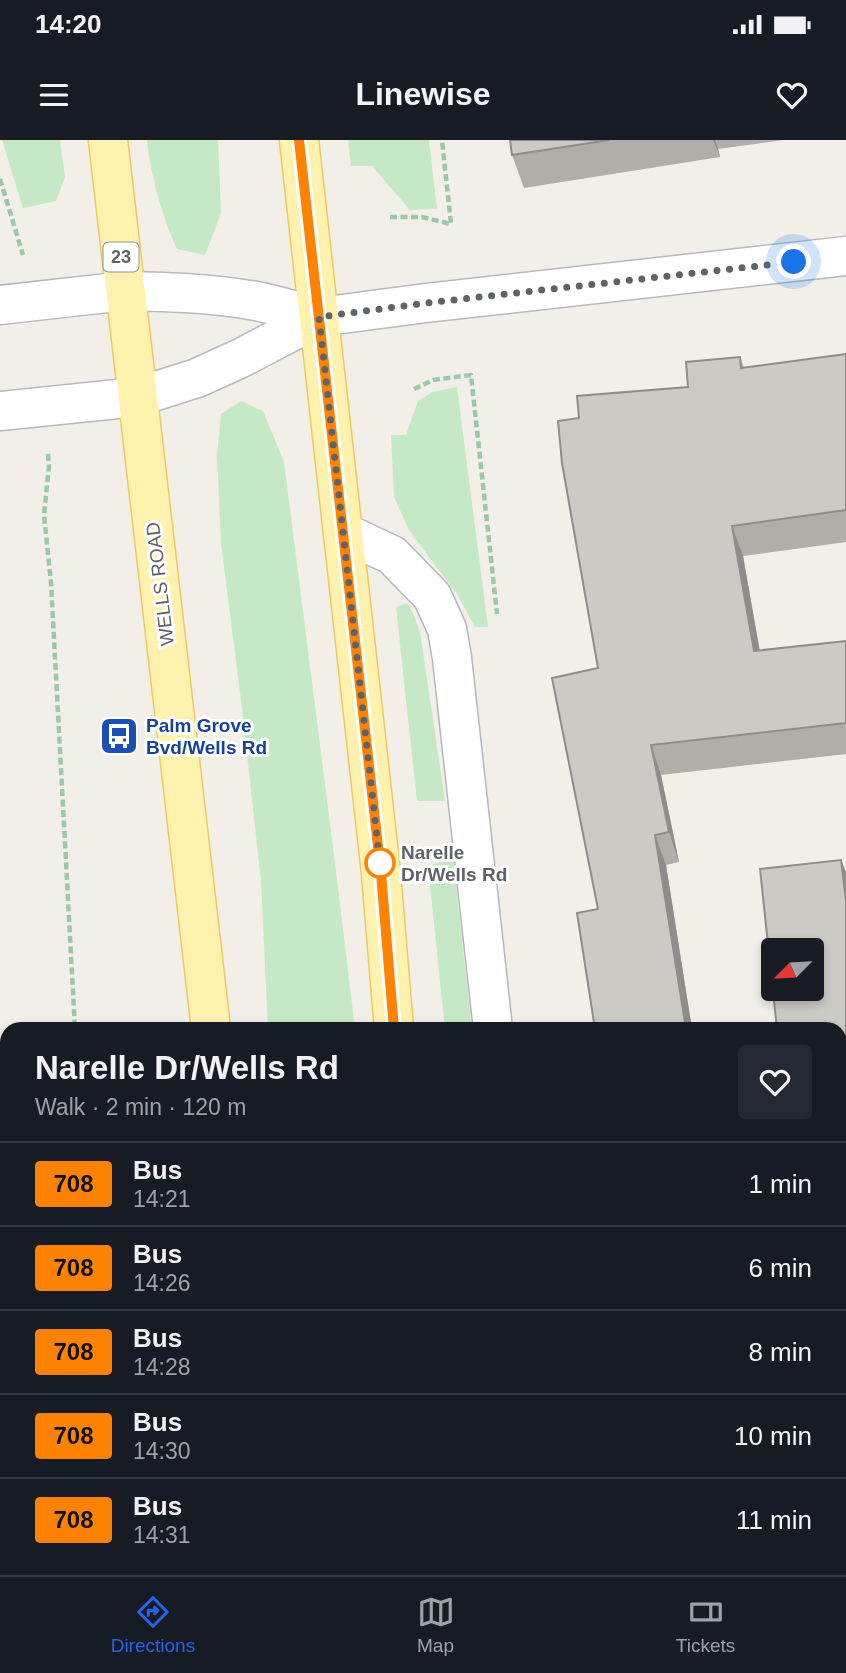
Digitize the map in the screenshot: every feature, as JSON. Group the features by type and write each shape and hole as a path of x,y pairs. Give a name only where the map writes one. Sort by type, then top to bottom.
{"main road":[{"name":"WELLS ROAD","path":"108,140 210,1022"},
{"path":"299,140 381,873 393,1022"}],"street":[{"path":"0,411 137,397 198,378 319,317 846,256"},
{"path":"18,303 125,291 172,292 258,301 319,317"},
{"path":"343,531 392,555 432,596 447,629 492,1022"}],"path":[{"path":"390,217 422,217 452,224 442,140"},
{"path":"0,178 15,226 18,303"},
{"path":"414,390 433,380 471,375"},
{"path":"47,407 49,466 44,515 51,583 75,1022"}],"green space":[{"path":"2,140 60,140 65,177 56,201 23,208"},
{"path":"147,140 218,140 221,213 205,255 177,249 158,196"},
{"path":"348,140 429,140 437,209 410,210 372,166 351,166"},
{"path":"457,387 488,627 475,627 457,594 409,530 394,497 391,435 406,435 418,401 432,392"},
{"path":"241,401 263,411 284,462 354,1022 268,1022 261,881 221,543 217,456 221,414"},
{"path":"407,603 420,632 445,801 417,801 396,607"},
{"path":"453,859 471,1022 444,1022 428,866"}],"building":[{"path":"510,140 609,140 512,155"},
{"path":"846,354 846,510 732,526 754,651 846,641 846,723 651,745 669,832 655,835 685,1022 594,1022 577,913 598,909 552,678 598,668 562,463 558,421 579,418 577,396 688,387 686,362 740,357 741,368"},
{"path":"841,860 846,901 846,1022 776,1022 774,1001 824,1001 824,938 767,938 760,869"}],"bus line":[{"name":"708","path":"299,140 381,873 393,1022"}],"place":[{"name":"Palm Grove Bvd/Wells Rd","path":"119,736"},
{"name":"Narelle Dr/Wells Rd","path":"380,863"}],"route":[{"path":"380,863 381,873 319,317 794,262"}]}
